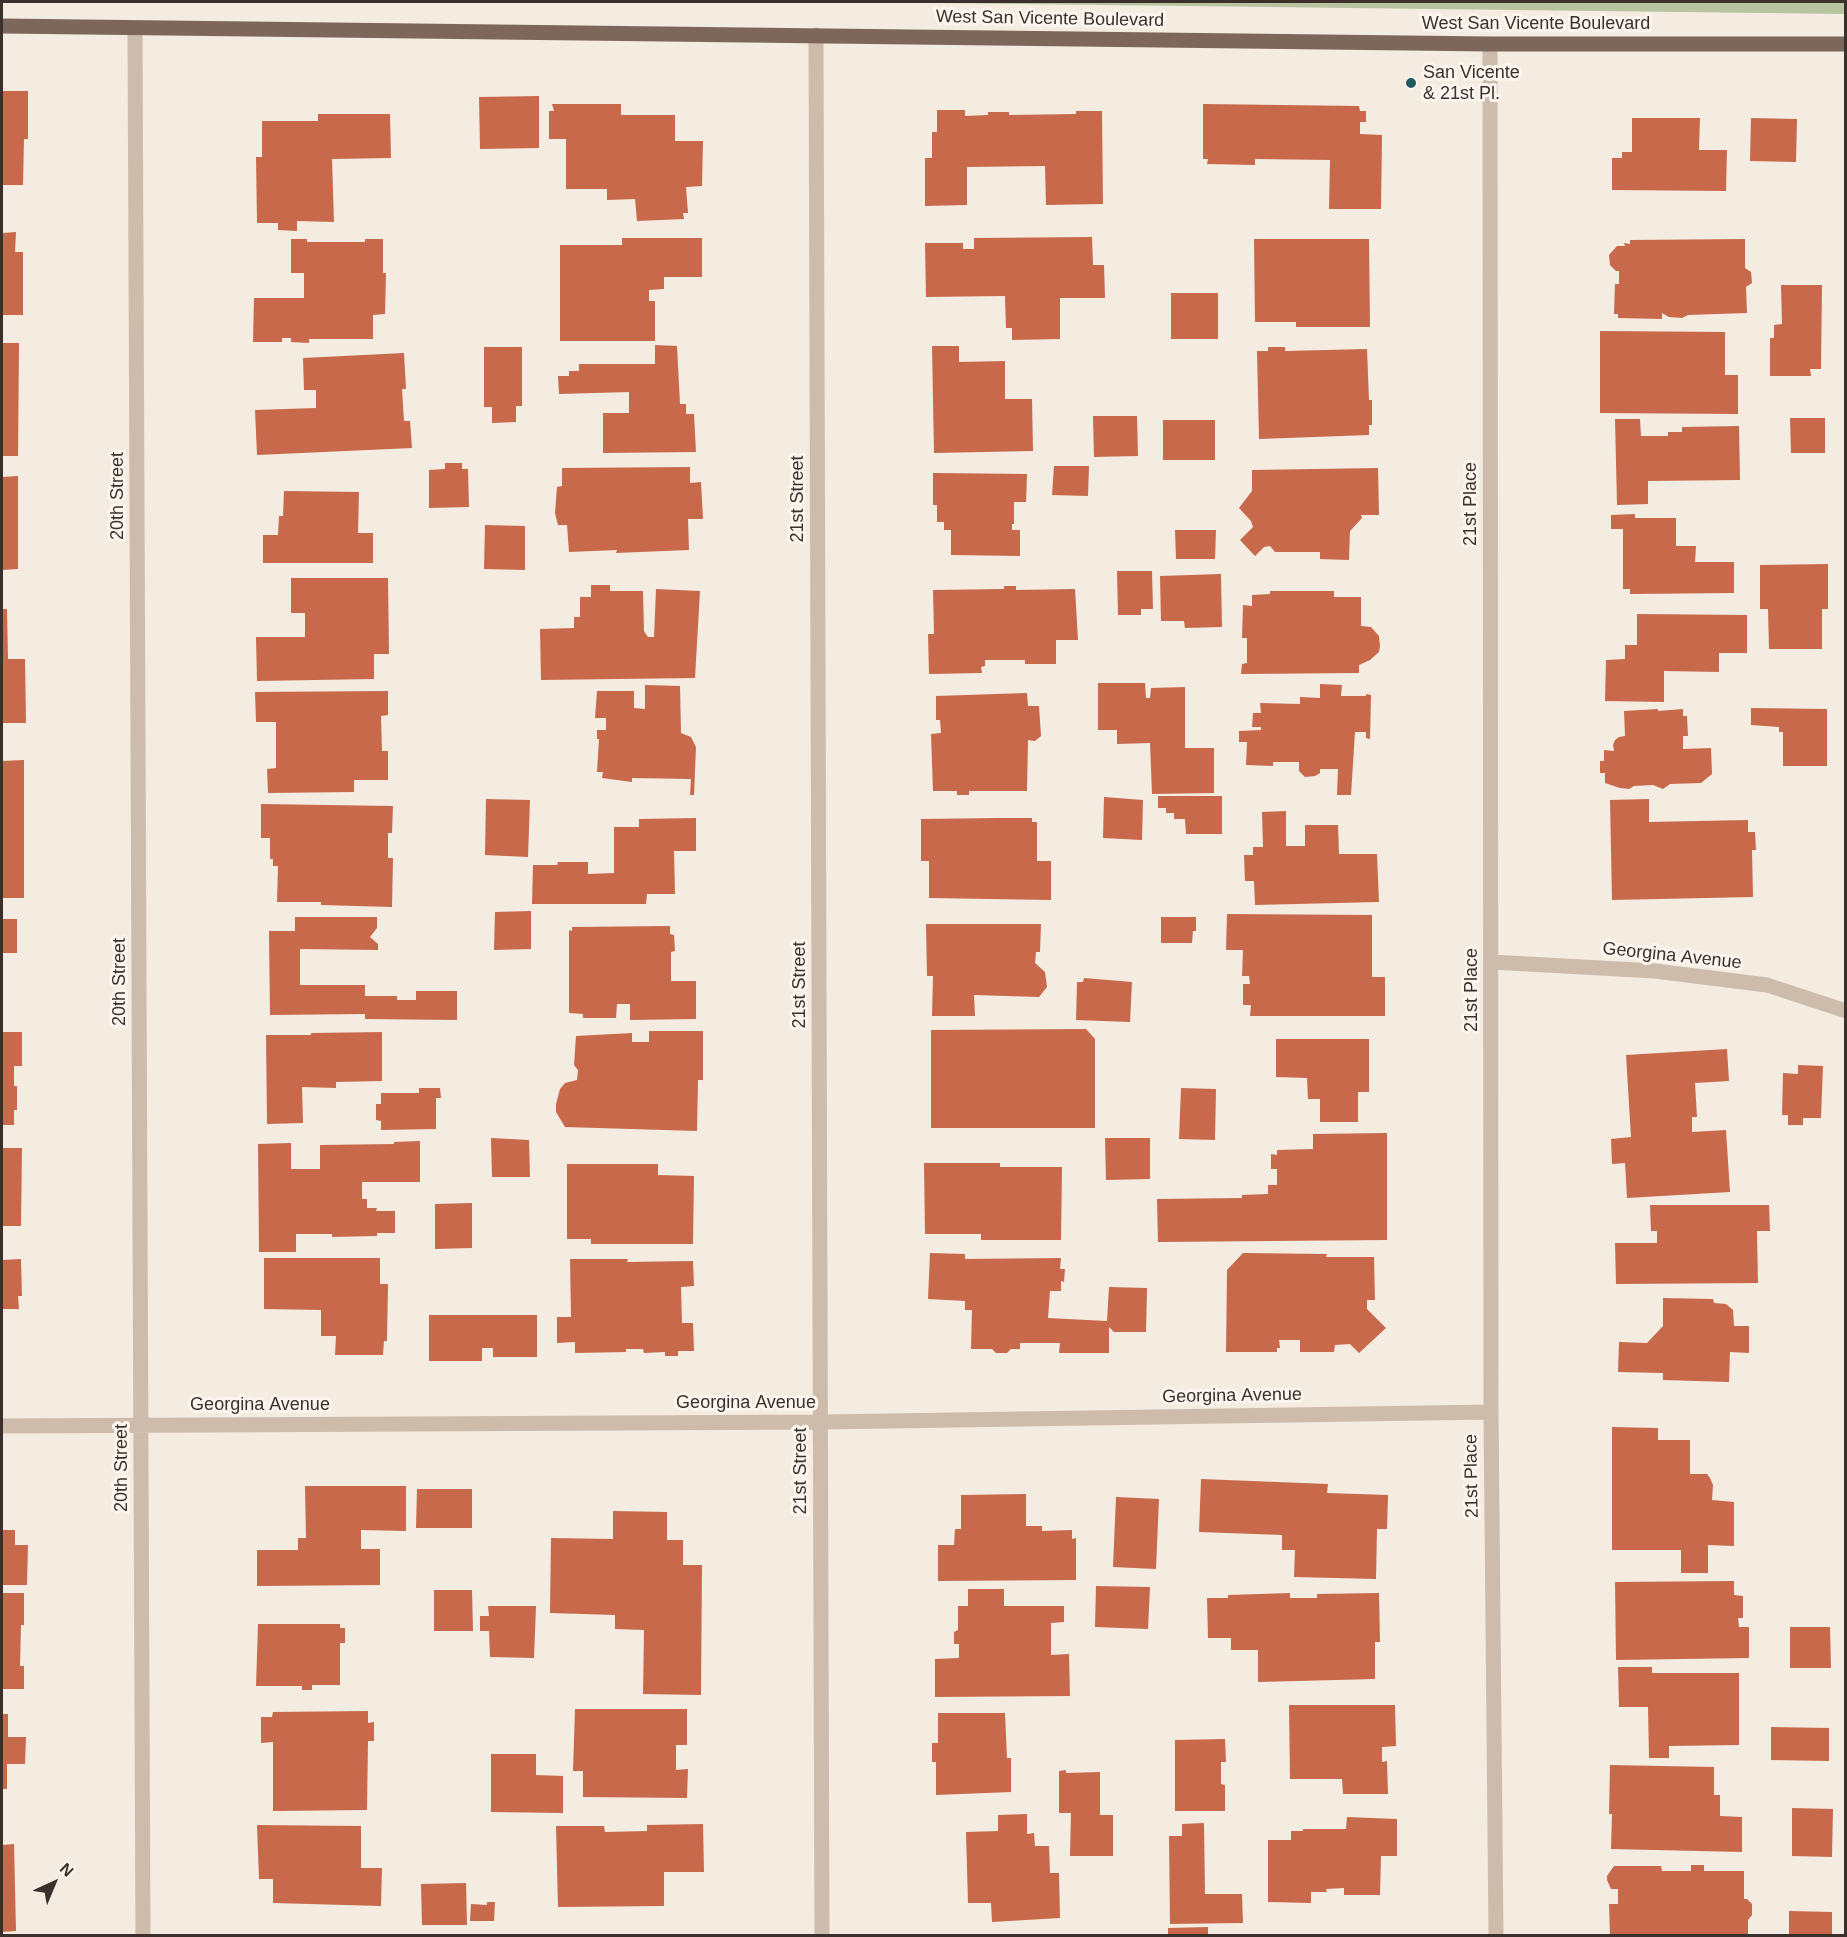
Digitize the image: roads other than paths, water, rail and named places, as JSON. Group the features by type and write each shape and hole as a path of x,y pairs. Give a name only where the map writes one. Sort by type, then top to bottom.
{"main road":[{"name":"West San Vicente Boulevard","path":"2,26 1490,44 1845,44"}],"street":[{"name":"20th Street","path":"135,28 143,1935"},
{"name":"21st Street","path":"816,35 822,1935"},
{"name":"21st Place","path":"1490,44 1491,1412 1496,1935"},
{"name":"Georgina Avenue","path":"1491,962 1655,971 1767,985 1845,1011"},
{"name":"Georgina Avenue","path":"2,1426 820,1422 1491,1412"}],"place":[{"name":"San Vicente & 21st Pl.","path":"1411,83"}]}
